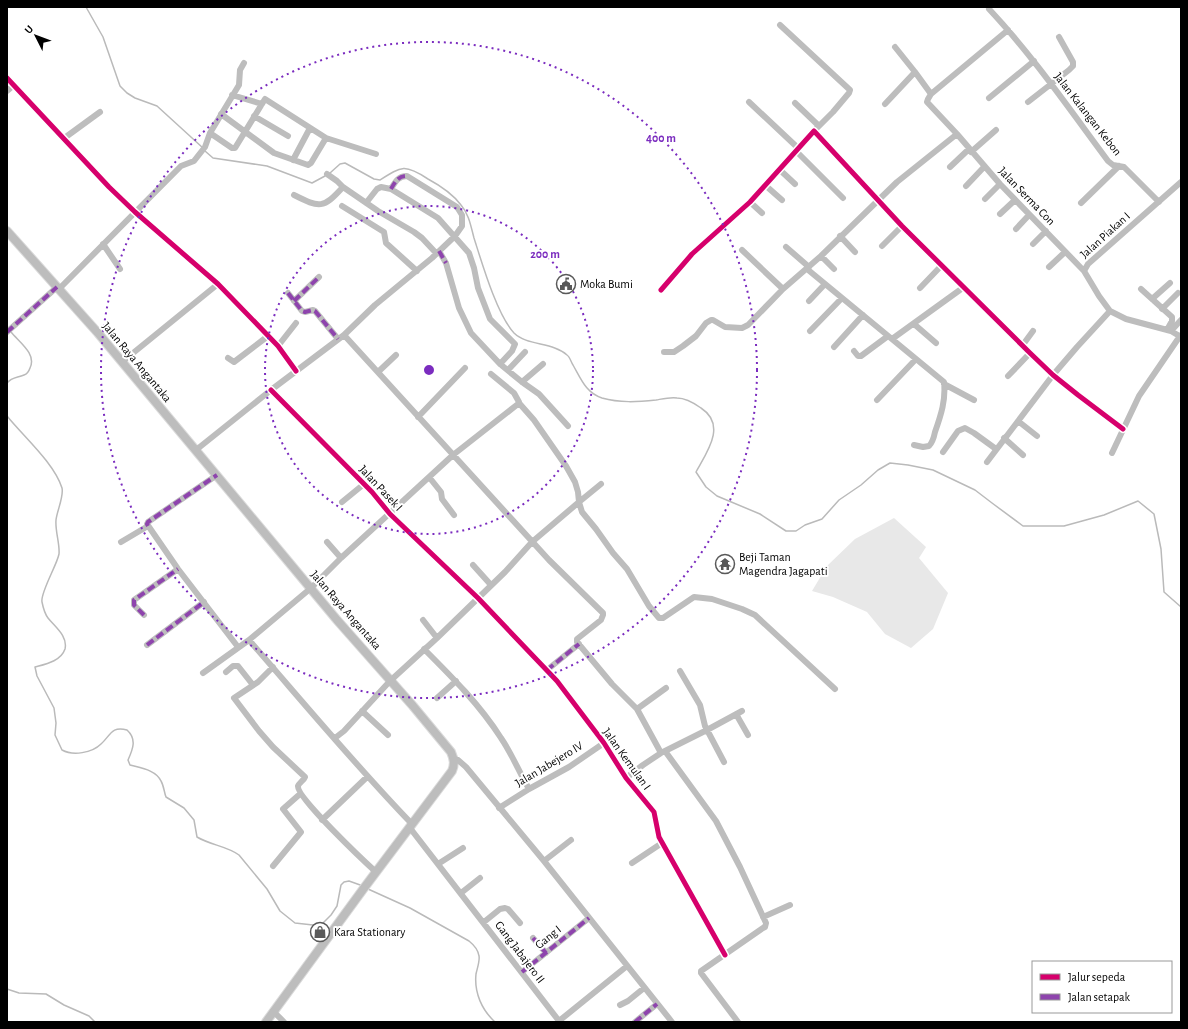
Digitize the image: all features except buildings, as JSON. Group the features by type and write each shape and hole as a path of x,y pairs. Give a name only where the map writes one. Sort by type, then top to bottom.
{"main road":[{"name":"Jalan Raya Angantaka","path":"7,231 122,362 311,588 418,712 450,752 453,759"},
{"path":"266,1022 370,880 372,869 411,826 452,771 454,764 453,759"}],"street":[{"name":"Jalan Kalangan Kebon","path":"989,9 1034,62 1108,160 1112,164 1124,167 1159,202"},
{"path":"661,290 701,246 750,202 833,112 850,90 780,26"},
{"path":"895,47 931,94 1008,30"},
{"path":"1028,102 1073,66 1073,62 1059,37"},
{"path":"989,98 1034,62"},
{"path":"9,331 58,288 181,166 192,162 200,154 221,114 239,85 240,70 244,63"},
{"path":"885,104 915,72"},
{"path":"7,78 109,187 218,284 278,346 296,371"},
{"path":"7,91 14,85"},
{"name":"Jalan Serma Con","path":"931,94 927,102 957,134 984,167 1046,231 1064,252 1084,270"},
{"path":"232,95 262,104"},
{"path":"210,134 234,149 264,100 266,100 326,138 376,154"},
{"path":"749,102 843,198"},
{"path":"795,103 819,126"},
{"path":"63,138 100,112"},
{"path":"221,114 274,153 310,164 326,138"},
{"path":"254,116 288,136"},
{"path":"293,160 310,128"},
{"path":"950,167 996,130"},
{"path":"814,131 902,226 1022,346 1053,375 1123,429"},
{"path":"664,352 674,352 684,346 696,336 706,323 711,320 725,327 744,328 783,289 821,256 840,236 906,174 957,134"},
{"path":"1081,203 1119,166"},
{"path":"966,186 984,167"},
{"path":"780,170 796,184"},
{"path":"327,174 366,203 414,232 422,238 434,256 446,263 458,308 471,334 500,364 539,394 568,426"},
{"path":"196,450 271,390 344,335 375,306 418,271 455,236 463,224 462,215 457,207 407,176 397,179 391,189"},
{"name":"Jalan Piakan I","path":"1181,182 1088,264 1084,270 1099,296 1110,311 1126,319 1169,330 1181,336"},
{"path":"985,199 1000,184"},
{"path":"765,185 782,200"},
{"path":"294,195 309,203 320,204 330,200 343,187"},
{"path":"366,203 377,189 391,189 434,215 455,236 470,256 478,288 490,319 515,344 512,351 500,364"},
{"path":"1000,214 1015,200"},
{"path":"750,202 762,213"},
{"path":"342,206 384,232 386,243 418,271"},
{"path":"1016,229 1029,215"},
{"path":"882,246 902,226"},
{"path":"1033,244 1046,231"},
{"path":"840,236 855,252"},
{"path":"103,244 120,269"},
{"path":"786,247 825,284 943,381 944,384 974,400"},
{"path":"742,250 783,289"},
{"path":"1049,267 1064,252"},
{"path":"821,256 834,269"},
{"path":"920,288 942,265"},
{"path":"294,301 319,277"},
{"path":"1152,299 1170,283"},
{"path":"122,362 218,284"},
{"path":"809,301 825,284"},
{"path":"854,351 858,356 861,356 890,337 914,324 964,287"},
{"path":"1141,289 1172,318 1169,330"},
{"path":"288,293 304,312 314,310 326,322 338,339"},
{"path":"1162,309 1178,293"},
{"path":"810,331 842,298"},
{"path":"987,462 1053,375 1110,311"},
{"path":"834,347 863,315"},
{"path":"1169,330 1181,320"},
{"path":"278,346 296,323"},
{"path":"914,324 936,343"},
{"path":"1022,346 1033,331"},
{"path":"344,335 532,542 603,613 601,620 577,639 579,644 612,684 637,709 663,752 716,821 740,867 766,923 765,927 701,971 738,1022"},
{"path":"228,358 234,362 268,336"},
{"path":"1112,453 1139,396 1181,336"},
{"path":"508,370 525,352"},
{"path":"1008,376 1030,353"},
{"path":"378,372 396,355"},
{"path":"877,400 916,359"},
{"path":"522,382 543,364"},
{"path":"418,417 465,368"},
{"path":"491,374 514,393 519,403 547,437 572,476 578,492 582,512 596,529 612,553 627,569 649,606 659,618 663,618 694,597 712,599 742,609 755,615 835,689"},
{"path":"914,445 929,446 934,436 942,412 945,395 944,384"},
{"name":"Jalan Pasek I","path":"271,390 364,484 390,514 478,598"},
{"path":"203,673 249,640 311,588 453,455 519,403"},
{"path":"1018,421 1037,436"},
{"path":"943,452 958,431 965,428 996,450"},
{"path":"1004,438 1023,456"},
{"path":"121,542 148,526 148,522 217,475"},
{"path":"429,477 441,492 442,499 454,515"},
{"path":"342,502 364,484"},
{"path":"335,738 344,731 390,681 478,598 532,542 601,484"},
{"path":"148,526 178,569 238,647"},
{"path":"327,542 342,558"},
{"path":"473,565 491,585"},
{"path":"144,615 134,605 134,600 178,569"},
{"name":"Jalan Kemulan I","path":"478,598 557,681 604,743 626,778 654,812 658,834 662,843 725,955"},
{"path":"147,645 204,602"},
{"path":"423,620 437,638"},
{"name":"Gang Jabajero II","path":"249,640 411,826 438,864 484,922 502,949 522,972 559,1022 627,966"},
{"path":"547,670 579,644"},
{"path":"424,650 456,681 494,727 513,757 529,789"},
{"path":"226,672 233,666 238,666 253,685"},
{"path":"273,667 253,685 234,698 273,747 305,777 305,779 298,786 300,794 322,820 372,869"},
{"path":"680,671 700,705 707,730 724,762"},
{"path":"437,698 456,681"},
{"path":"637,709 666,688"},
{"path":"362,711 388,735"},
{"path":"626,778 663,752 742,711"},
{"path":"736,714 748,735"},
{"name":"Jalan Jabejero IV","path":"499,808 504,803 569,767 604,743"},
{"path":"453,759 458,760 466,767 544,861 672,1022"},
{"path":"322,820 367,777"},
{"path":"273,866 301,832 283,810 300,794"},
{"path":"544,861 571,840"},
{"path":"632,863 662,843"},
{"path":"438,864 463,848"},
{"path":"461,893 480,878"},
{"path":"763,917 790,905"},
{"path":"484,922 505,908 508,909 520,923"},
{"name":"Gang I","path":"522,972 589,918"},
{"path":"533,938 546,953"},
{"path":"620,1005 628,1001 644,988"},
{"path":"635,1022 657,1004"},
{"path":"274,1011 284,1022"}],"shaded area":[{"path":"894,518 926,547 919,558 948,593 933,629 911,648 885,634 867,612 833,597 812,591 827,566 855,539"}],"waterway":[{"path":"86,7 103,37 120,86 135,98 157,106 203,148"},
{"path":"205,151 213,158 267,166 312,183 325,176"},
{"path":"330,173 340,164 345,163 374,179 380,180 399,170 409,169 420,174 450,193 466,212 496,302 514,333 526,340 555,348 567,355 584,385 596,396 609,400 629,402 680,398 693,403 709,415 713,422 714,430 712,439 696,472 706,487 717,496 760,514 786,531 796,531 805,525 822,519 839,500 861,485 878,470 890,463 933,470 975,490 1023,526 1064,526 1104,515 1138,501 1154,514 1161,549 1164,592 1181,607"},
{"path":"7,383 26,374 32,363 26,348 11,332"},
{"path":"7,416 46,460 62,488 62,495 56,520 59,554 46,586 42,602 47,616 65,640 65,649 57,659 35,667 37,676 54,708 56,723 55,735 62,750 71,753 82,753 93,750 114,730 127,730 133,741 133,748 128,760 130,765 156,774 162,783 166,797 184,808 194,820 197,837 239,855 267,889 280,911 295,923 313,925 323,923 337,906 341,885 344,882 349,881 363,886"},
{"path":"368,889 410,908 469,941 474,946 478,951 479,958 476,974 476,988 483,1007 495,1022"},
{"path":"7,989 19,993 46,994 64,1005 89,1016 95,1022"}],"marked path":[{"path":"391,189 399,178 407,176"},
{"path":"439,251 446,263"},
{"path":"294,301 319,277"},
{"path":"7,332 57,287"},
{"path":"288,293 302,311 315,311 338,339"},
{"path":"148,526 148,522 217,475"},
{"path":"144,615 134,605 134,600 178,569"},
{"path":"147,645 204,602"},
{"path":"547,670 579,644"},
{"path":"522,972 589,918"},
{"path":"533,938 546,953"},
{"path":"635,1022 657,1004"}],"cycle path":[{"path":"7,78 109,187 135,212 218,284 278,346 296,371"},
{"path":"661,290 692,254 750,202 814,131 902,226 1030,353 1053,375 1123,429"},
{"path":"271,390 372,492 390,514 478,598 557,681 604,743 626,778 654,812 659,837 725,955"}],"place":[{"name":"Moka Bumi","path":"566,284"},
{"name":"Beji Taman Magendra Jagapati","path":"725,564"},
{"name":"Kara Stationary","path":"320,932"}]}
